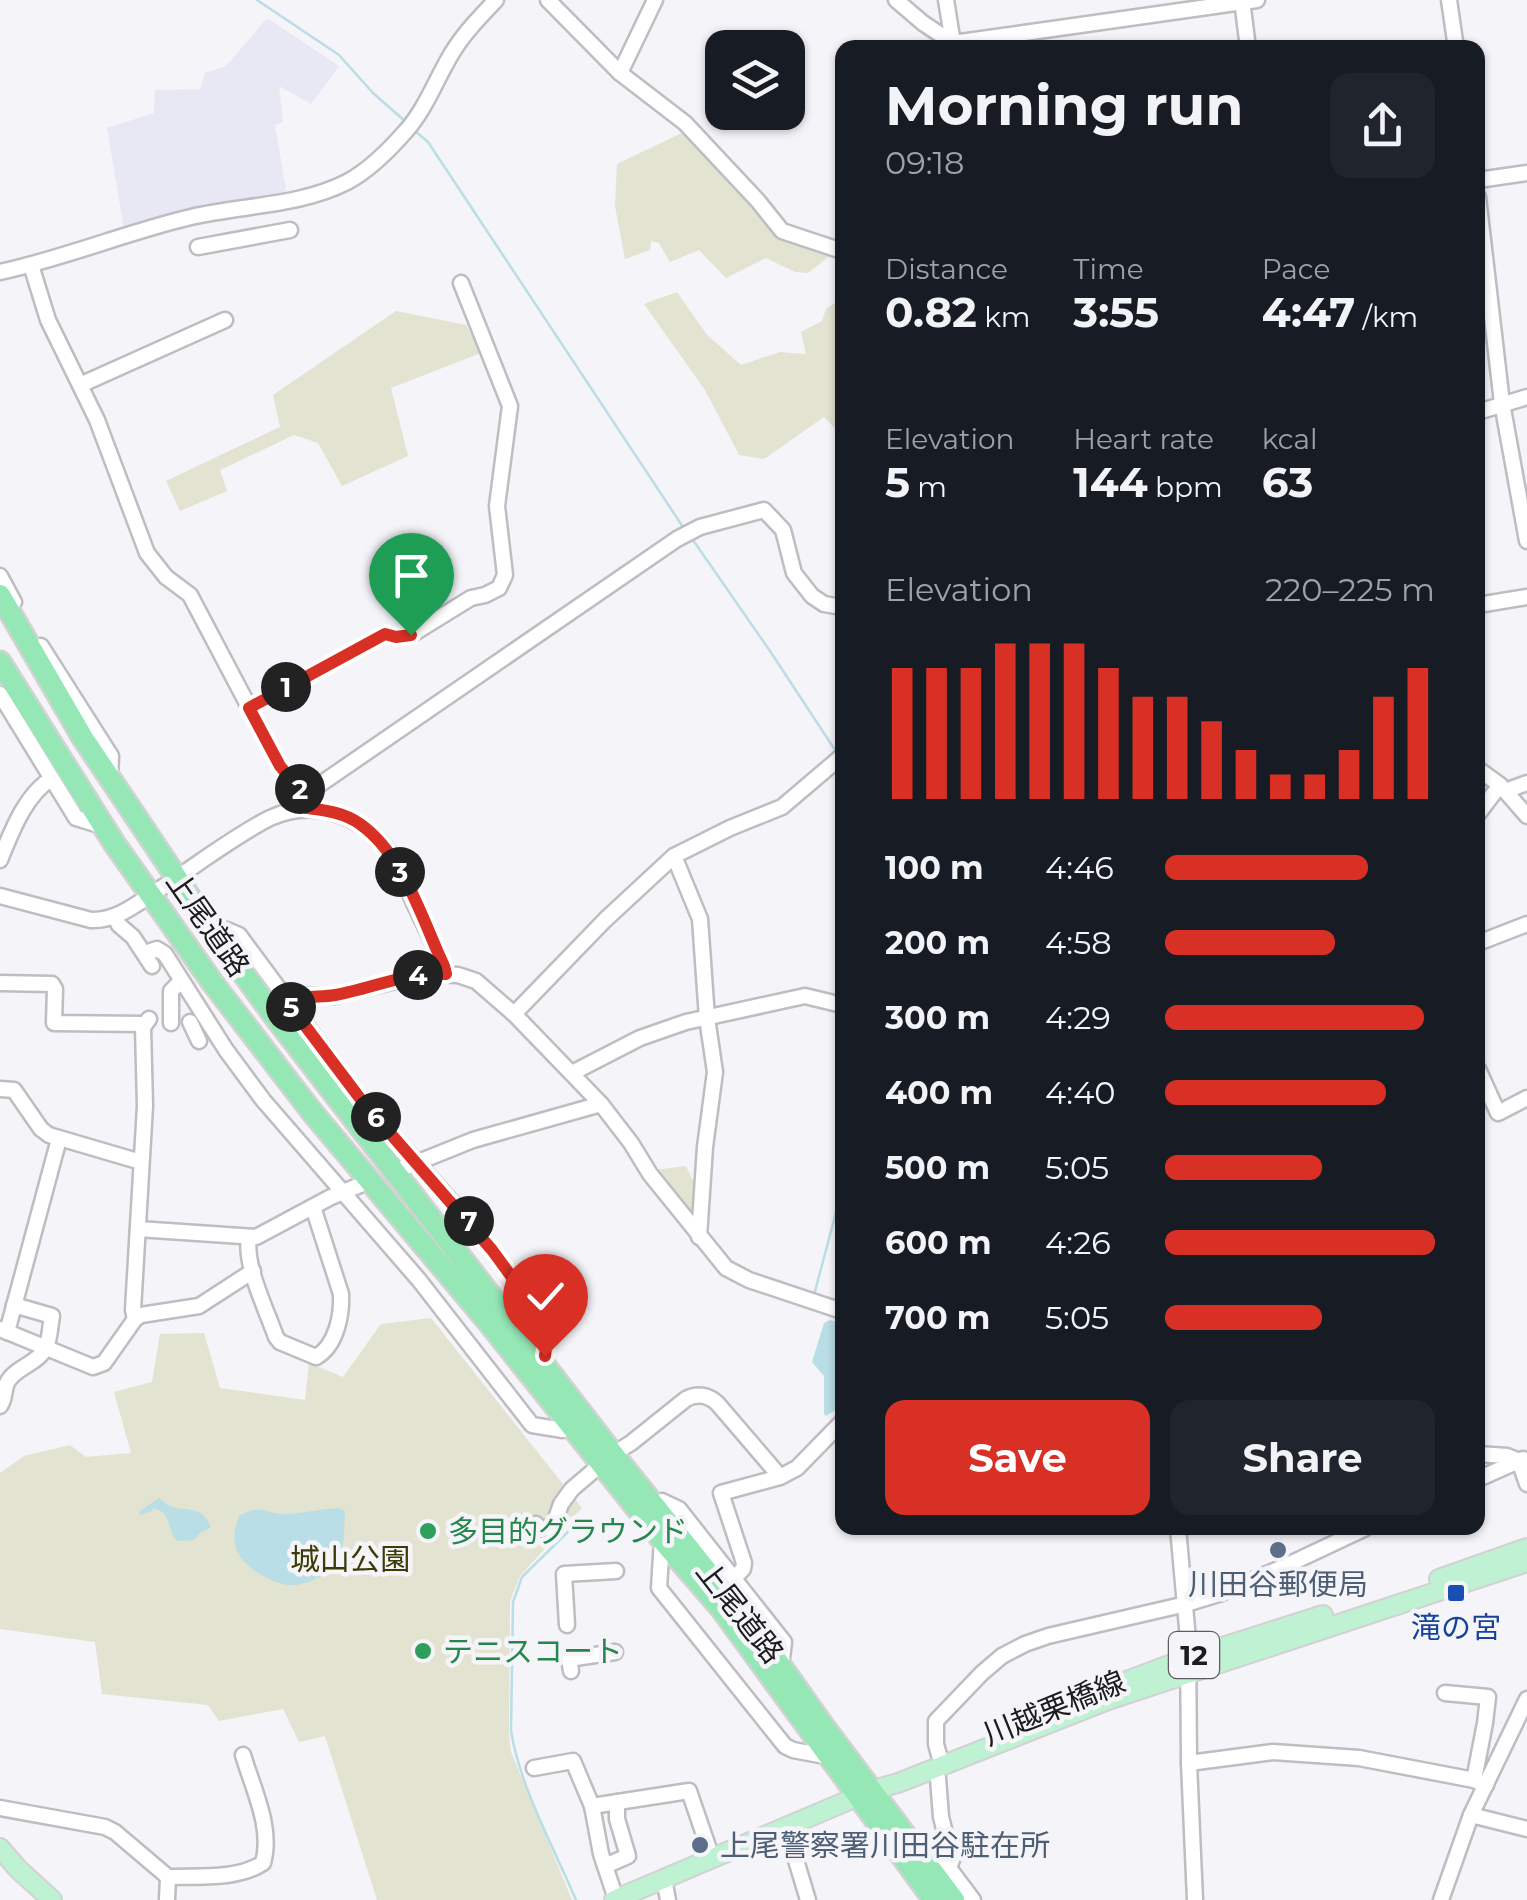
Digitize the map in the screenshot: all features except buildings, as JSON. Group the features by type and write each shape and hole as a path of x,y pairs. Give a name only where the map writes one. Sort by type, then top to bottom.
{"highway":[{"name":"上尾道路","path":"0,595 83,738 211,929 543,1362 662,1540 720,1608 830,1757 922,1855 954,1900"},
{"path":"0,615 83,738"},
{"path":"0,652 38,725"},
{"name":"上尾道路","path":"0,662 102,826 212,982 301,1097 573,1427 654,1503 781,1666 934,1900"}],"main road":[{"name":"川越栗橋線","path":"1188,1665 1527,1548"},
{"name":"川越栗橋線","path":"615,1900 866,1793 892,1775 936,1762 1079,1698 1527,1562"},
{"path":"0,1848 52,1900"}],"street":[{"path":"0,272 190,217 311,196 349,181 405,132 421,112 462,39 496,0"},
{"path":"548,0 620,73 684,124 782,231 835,248"},
{"path":"620,73 655,0"},
{"path":"896,0 947,40"},
{"path":"946,0 955,40"},
{"path":"1450,0 1455,40"},
{"path":"995,40 1247,1 1248,40"},
{"path":"1485,179 1527,173"},
{"path":"198,247 290,230"},
{"path":"1485,258 1502,404 1527,541"},
{"path":"31,265 53,330 116,468 147,553 158,570 190,595 280,766 305,802 358,822 386,847 446,974"},
{"path":"249,708 385,634 411,635 471,598 499,588 505,575 497,506 510,406 461,283"},
{"path":"80,385 225,320"},
{"path":"1485,410 1527,397"},
{"path":"0,896 91,920 115,916 267,820 294,810 700,527 764,510 783,530 794,574 812,596 835,606"},
{"path":"0,576 111,756 110,780"},
{"path":"1485,604 1527,597"},
{"path":"0,694 76,818 102,826"},
{"path":"514,1014 674,856 782,807 835,762"},
{"path":"1485,774 1527,816"},
{"path":"0,860 23,813 38,790 51,779"},
{"path":"1485,807 1503,788 1527,783"},
{"path":"674,856 700,920 715,1072 699,1237"},
{"path":"115,916 148,959 161,950 263,1100 419,1280 532,1425 563,1430 573,1427"},
{"path":"1485,940 1527,924"},
{"path":"211,929 239,935 362,1101 492,1250 547,1325 543,1362"},
{"path":"288,1003 303,996 334,996 424,974 476,981 514,1014 601,1104 632,1143 650,1174 726,1268 835,1309"},
{"path":"170,1023 171,990 181,982"},
{"path":"0,984 52,984 54,1023 147,1021 135,1319"},
{"path":"572,1072 640,1038 686,1022 805,996 835,1004"},
{"path":"190,1022 200,1040"},
{"path":"1485,1084 1498,1113 1527,1098"},
{"path":"0,1089 14,1090 41,1129 59,1139 141,1162"},
{"path":"401,1168 473,1140 601,1104"},
{"path":"59,1139 14,1305 2,1330 93,1368 104,1363 135,1319 146,1312 203,1304 253,1271"},
{"path":"138,1229 256,1237 312,1206 360,1186"},
{"path":"249,1238 253,1271 276,1337 316,1358 333,1339 342,1304 312,1206"},
{"path":"0,1406 10,1378 46,1348 52,1316 14,1305"},
{"path":"536,1524 545,1529 554,1524 572,1489 686,1399 695,1396 713,1399 722,1407 777,1473"},
{"path":"734,1579 744,1563 721,1493 780,1477 797,1468 835,1429"},
{"path":"1485,1454 1523,1459"},
{"path":"1485,1476 1523,1459"},
{"path":"1523,1459 1527,1484"},
{"path":"654,1503 662,1501 679,1509 734,1579 789,1638 781,1666"},
{"path":"1179,1535 1186,1604 1195,1900"},
{"path":"949,1868 952,1860 941,1817 936,1721 1002,1656 1048,1636 1220,1594 1351,1535"},
{"path":"662,1540 659,1588 785,1746 830,1757"},
{"path":"567,1625 564,1574 616,1571"},
{"path":"571,1672 569,1659 615,1652"},
{"path":"1441,1900 1480,1783 1488,1698 1445,1693"},
{"path":"1480,1783 1527,1699"},
{"path":"1189,1763 1290,1753 1359,1758 1480,1783"},
{"path":"0,1808 105,1827 168,1877 254,1869 263,1863 266,1854 262,1811 244,1755"},
{"path":"534,1768 573,1760 592,1806 615,1900"},
{"path":"592,1806 689,1791 712,1858"},
{"path":"606,1866 628,1856 616,1802"},
{"path":"1471,1815 1527,1829"},
{"path":"786,1828 808,1900"},
{"path":"922,1855 949,1868 973,1900"},
{"path":"167,1900 168,1877"},
{"path":"664,1879 668,1900"}],"shaded area":[{"path":"267,18 339,66 311,104 279,86 283,122 275,125 287,195 124,230 107,128 154,113 155,90 200,89 205,73 226,66"}],"green space":[{"path":"688,130 774,235 831,255 808,273 795,272 766,258 726,278 699,250 670,262 659,243 651,241 650,250 625,259 615,206 617,164"},
{"path":"677,292 707,335 741,365 780,352 806,354 801,332 822,321 826,309 835,303 835,429 824,417 764,459 739,455 705,390 644,304"},
{"path":"396,311 466,325 481,353 391,388 408,456 342,486 318,443 294,435 220,470 227,491 180,511 166,481 280,427 273,395"},
{"path":"686,1166 692,1179 696,1179 694,1219 654,1170"},
{"name":"城山公園","path":"431,1318 582,1508 520,1576 510,1601 511,1752 572,1900 377,1900 325,1736 299,1742 283,1709 219,1721 208,1705 102,1694 95,1642 0,1629 0,1473 24,1456 70,1445 86,1457 131,1453 114,1392 152,1382 160,1334 204,1333 220,1388 305,1400 309,1363 343,1377 381,1324"}],"water":[{"path":"835,1322 835,1410 826,1416 824,1376 812,1362 824,1323"},
{"path":"159,1498 174,1507 201,1513 211,1527 194,1540 177,1541 164,1513 153,1508 140,1515"},
{"path":"338,1508 345,1511 338,1560 328,1572 308,1582 275,1582 253,1570 237,1551 236,1526 239,1516 248,1512 260,1509 288,1514"}],"waterway":[{"path":"257,0 339,55 406,122"},
{"path":"415,131 428,142 685,530"},
{"path":"693,540 835,750"},
{"path":"814,1295 835,1216"},
{"path":"576,1900 515,1752 511,1731 513,1602 522,1577 584,1516"}],"place":[{"name":"多目的グラウンド","path":"428,1531"},
{"name":"川田谷郵便局","path":"1278,1550"},
{"name":"滝の宮","path":"1456,1593"},
{"name":"テニスコート","path":"423,1651"},
{"name":"上尾警察署川田谷駐在所","path":"700,1845"}],"route":[{"path":"411,635 385,634 249,708 280,766 301,791 307,808 330,811 358,822 386,847 446,974 424,974 334,996 303,996 288,1003 346,1082 473,1226 524,1292 547,1325 545,1356"}]}
